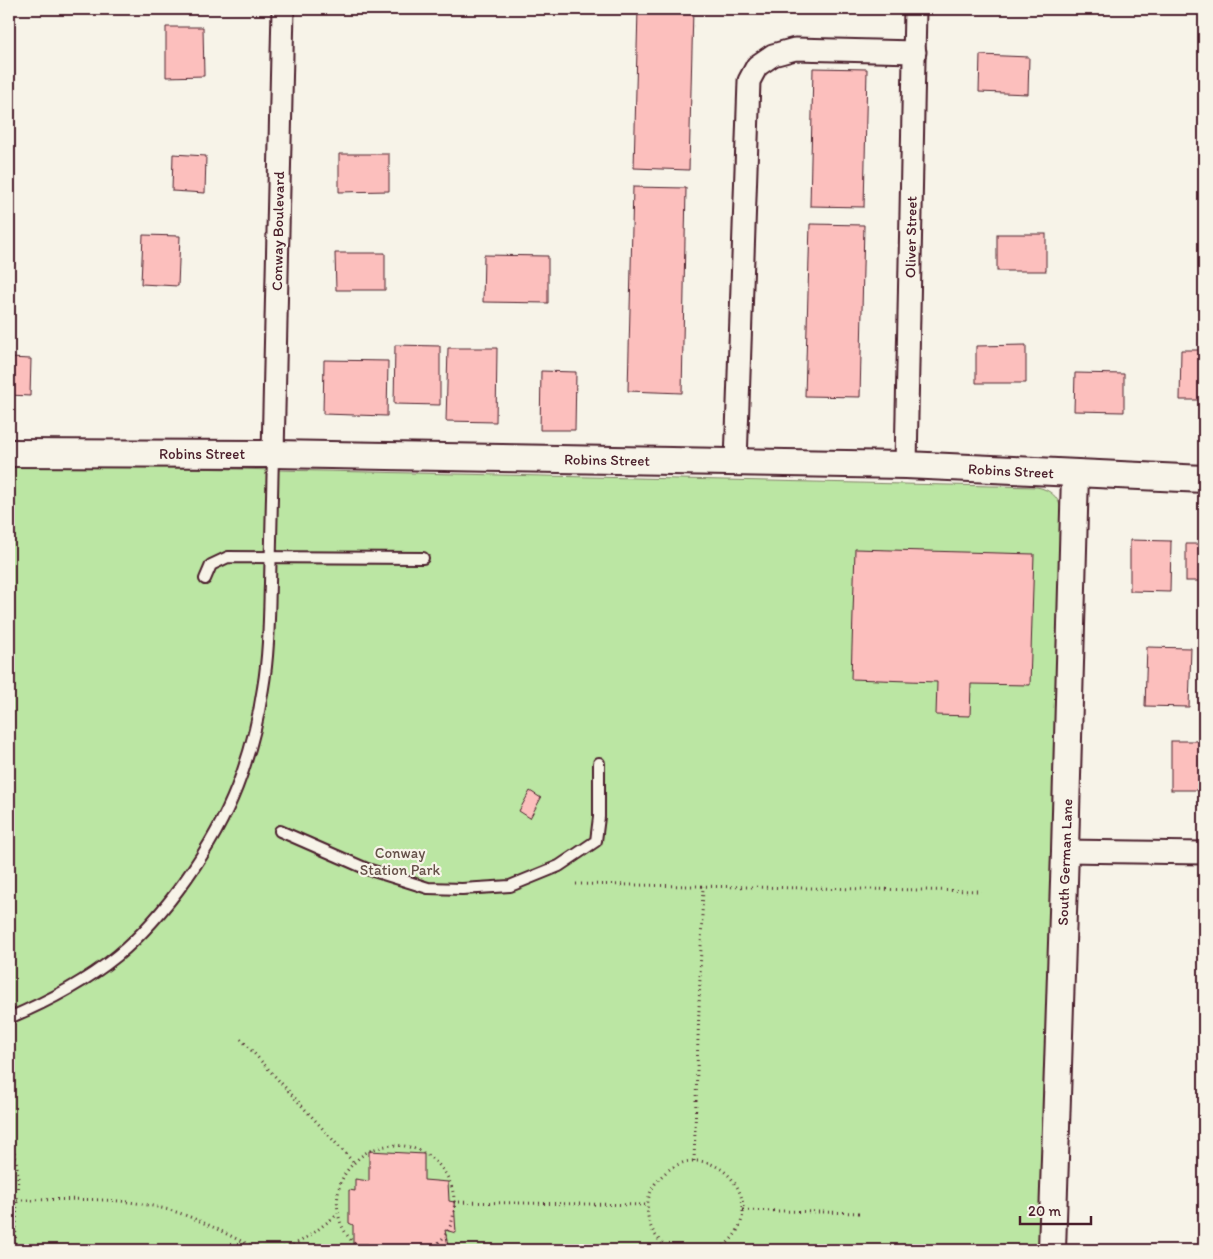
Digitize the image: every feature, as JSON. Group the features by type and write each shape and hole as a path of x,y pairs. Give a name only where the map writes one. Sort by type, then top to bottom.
{"street":[{"name":"Conway Boulevard","path":"273,454 283,9"},
{"name":"Oliver Street","path":"906,465 915,9"},
{"path":"736,462 749,81 757,66 773,55 795,49 915,52"},
{"name":"Robins Street","path":"9,453 273,454 906,465 1204,479"},
{"name":"South German Lane","path":"1052,1250 1075,474"},
{"path":"1065,851 1204,853"}],"lane":[{"path":"9,1018 33,1008 67,989 117,955 143,930 170,900 210,841 236,789 251,744 267,661 273,454"},
{"path":"205,579 211,565 228,557 423,558"},
{"path":"280,831 367,869 428,888 462,889 510,886 559,866 596,841 599,817 599,763"}],"path":[{"path":"576,884 981,891"},
{"path":"694,1161 703,886"},
{"path":"241,1039 354,1163"},
{"path":"9,1133 17,1166 15,1250"},
{"path":"362,1250 352,1242 341,1225 337,1206 339,1186 347,1169 360,1156 377,1148 396,1144 414,1148 431,1156 444,1169 452,1186 454,1202 451,1224 440,1241 430,1250"},
{"path":"670,1250 658,1240 650,1225 649,1194 657,1180 668,1169 682,1163 694,1161 713,1164 726,1172 736,1184 742,1198 743,1210 739,1229 730,1242 720,1250"},
{"path":"17,1200 126,1201 144,1204 196,1219 256,1247 271,1249 288,1246 299,1241 338,1214"},
{"path":"454,1202 648,1205"},
{"path":"743,1210 860,1213"}],"green space":[{"name":"Conway Station Park","path":"9,464 1037,487 1054,495 1059,502 1062,512 1042,1250 9,1250"}],"building":[{"path":"638,9 693,9 689,170 634,168"},
{"path":"166,27 203,27 204,76 166,77"},
{"path":"980,55 1029,57 1028,94 979,92"},
{"path":"813,68 867,69 864,207 810,206"},
{"path":"173,154 206,156 205,193 172,191"},
{"path":"339,154 389,154 389,191 339,192"},
{"path":"633,187 686,188 682,393 628,391"},
{"path":"810,224 864,225 860,397 805,396"},
{"path":"997,234 1046,234 1046,271 997,271"},
{"path":"143,235 180,236 178,286 141,284"},
{"path":"335,253 385,253 385,290 336,290"},
{"path":"484,255 548,256 548,303 483,302"},
{"path":"395,345 440,346 440,405 394,404"},
{"path":"1026,345 1026,383 976,383 976,346"},
{"path":"448,348 497,348 496,422 446,421"},
{"path":"1181,350 1204,350 1204,400 1180,400"},
{"path":"9,358 31,359 30,396 9,395"},
{"path":"324,360 388,361 387,416 323,414"},
{"path":"541,371 576,372 575,430 540,430"},
{"path":"1075,373 1124,374 1124,412 1074,411"},
{"path":"1130,540 1171,541 1170,592 1130,591"},
{"path":"1186,544 1204,544 1204,581 1186,581"},
{"path":"855,549 1034,554 1030,685 971,684 970,716 936,715 937,682 851,679"},
{"path":"1147,647 1191,648 1189,707 1145,706"},
{"path":"1171,741 1204,741 1204,790 1171,790"},
{"path":"530,791 541,798 530,818 519,811"},
{"path":"369,1151 424,1154 424,1180 448,1182 449,1201 454,1202 456,1233 445,1230 448,1246 421,1247 421,1250 368,1250 368,1244 353,1244 353,1225 349,1223 349,1190 355,1191 355,1179 369,1181"}]}
